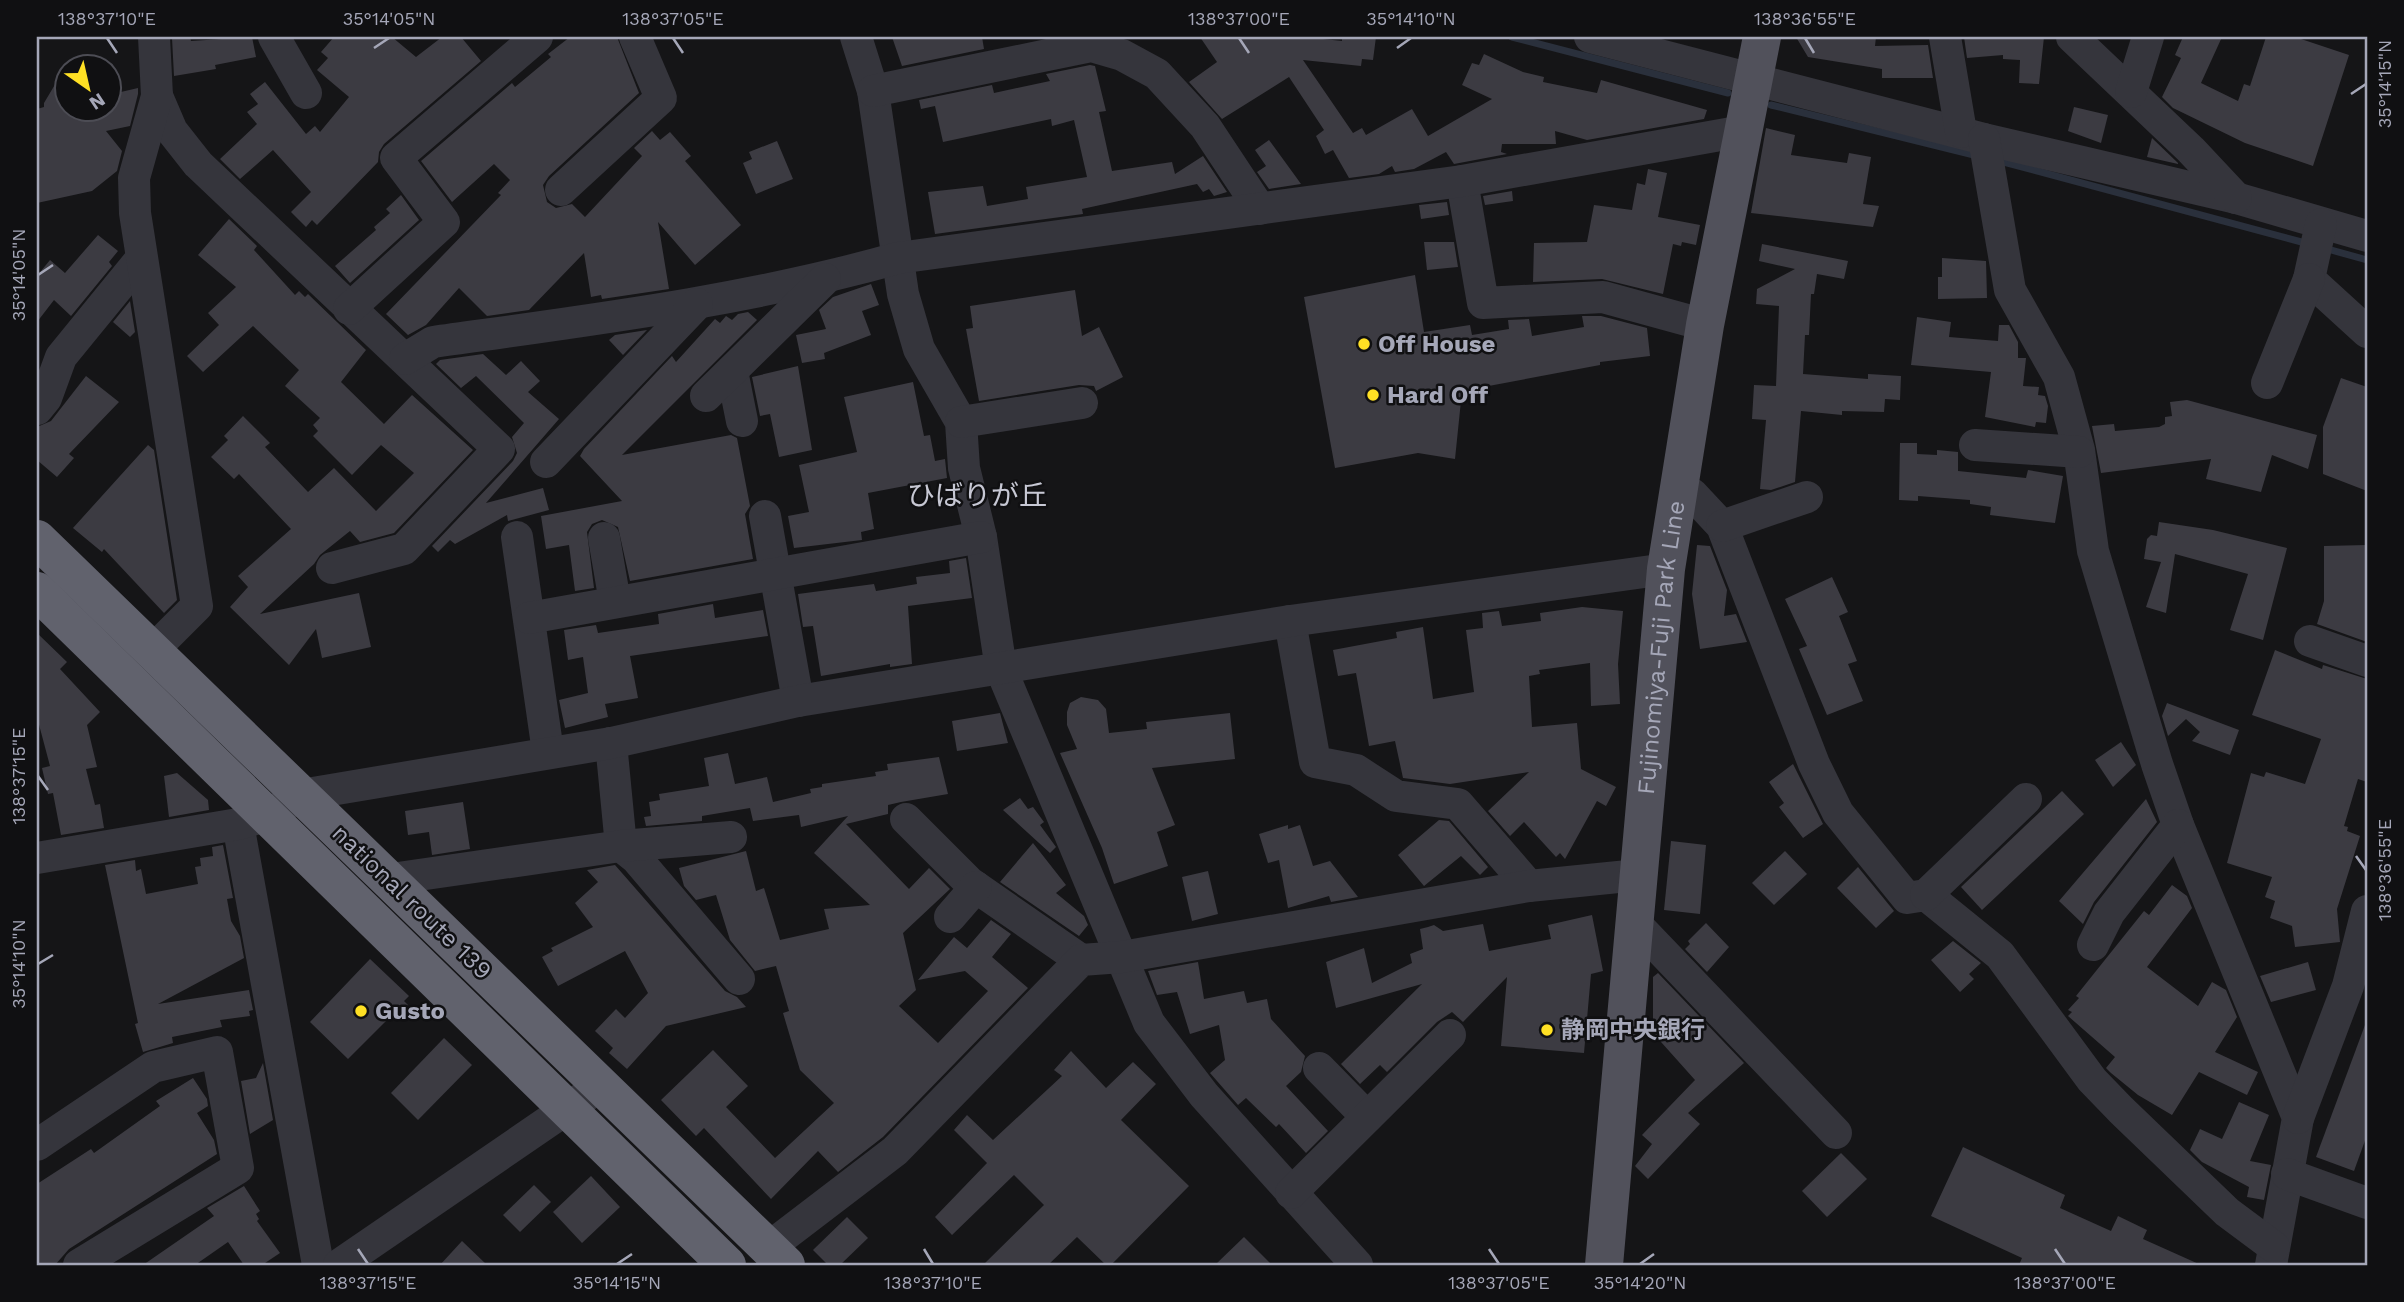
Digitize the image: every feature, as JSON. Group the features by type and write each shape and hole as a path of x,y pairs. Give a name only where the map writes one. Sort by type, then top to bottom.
{"highway":[{"name":"national route 139","path":"37,539 391,879 599,1086 777,1256"},
{"name":"national route 139","path":"37,591 252,820 566,1111 726,1265"}],"main road":[{"name":"Fujinomiya-Fuji Park Line","path":"1604,1265 1666,569 1705,325 1762,37"}],"street":[{"path":"152,651 197,606 141,259 134,178 157,96 154,37"},
{"path":"274,37 306,93"},
{"path":"349,309 444,222 396,158 537,37"},
{"path":"562,190 662,98 635,37"},
{"path":"856,37 873,91 903,294 919,349 961,422 964,468 981,537 1000,669 1149,1024 1168,1051 1357,1265"},
{"path":"1945,37 1979,147 2010,290 2059,377 2079,452 2093,551 2157,764 2178,825 2298,1118"},
{"path":"2072,37 2236,198 2316,249 2367,332"},
{"path":"2131,92 2148,37"},
{"path":"1600,38 1754,78 1979,147 2236,198"},
{"path":"873,91 1091,46 1122,55 1157,74 1205,126 1260,209"},
{"path":"157,96 172,131 198,164 499,449 404,549 332,568"},
{"path":"405,359 433,342 696,304 825,279 898,258 1462,181 1743,131"},
{"path":"1462,181 1483,303 1603,297 1705,325"},
{"path":"2316,249 2367,236"},
{"path":"2267,383 2316,249"},
{"path":"37,409 46,398 61,357 141,259"},
{"path":"706,396 825,279"},
{"path":"546,462 696,304"},
{"path":"732,371 742,421"},
{"path":"961,422 1083,403"},
{"path":"1975,444 2079,452"},
{"path":"1679,490 1692,494 1722,526 1814,764 1838,813 1908,898 1926,895 2026,799"},
{"path":"1722,526 1807,497"},
{"path":"765,516 778,572 798,701"},
{"path":"517,537 548,752"},
{"path":"529,618 981,537"},
{"path":"604,538 615,602"},
{"path":"37,858 252,820 301,795 611,743 798,701 1290,621 1666,569"},
{"path":"1290,621 1315,762 1356,770 1396,796 1458,804 1529,886"},
{"path":"2310,641 2367,661"},
{"path":"611,743 621,846 636,858 739,979"},
{"path":"252,820 318,1265"},
{"path":"906,820 976,887 1081,960 1122,957 1529,886 1638,875"},
{"path":"2093,945 2109,913 2178,825"},
{"path":"391,879 621,846 731,837"},
{"path":"950,917 976,887"},
{"path":"1926,895 2000,955 2092,1080 2272,1256"},
{"path":"2272,1256 2298,1118 2348,986 2367,911"},
{"path":"1634,922 1836,1133"},
{"path":"777,1256 895,1151 1081,960"},
{"path":"1291,1193 1450,1035"},
{"path":"37,1144 153,1068 217,1052 238,1168 79,1265"},
{"path":"1319,1068 1367,1117"},
{"path":"339,1265 599,1086"},
{"path":"2287,1174 2367,1203"}],"building":[{"path":"190,37 191,41 252,37 256,57 215,65 216,69 174,76 172,38"},
{"path":"334,37 392,37 416,57 442,37 461,37 481,61 384,144 379,152 378,162 317,225 312,220 306,227 291,212 311,192 273,150 240,179 220,159 257,124 247,112 258,104 250,94 265,82 306,134 315,126 320,132 349,97 317,70 328,58 321,52"},
{"path":"570,37 617,37 639,93 549,176 543,185 547,202 556,208 572,204 585,217 642,156 634,148 652,131 660,140 670,132 691,156 685,161 741,225 695,265 658,222 669,289 602,299 601,295 591,297 584,253 529,310 487,316 459,288 426,325 408,335 386,314 501,195 498,193 510,180 494,164 452,202 421,161 512,83 515,87 551,57 548,54"},
{"path":"892,37 982,37 984,49 902,66"},
{"path":"1200,37 1305,37 1342,41 1342,37 1376,37 1373,60 1362,59 1361,66 1303,60 1353,133 1362,128 1366,135 1412,109 1428,136 1492,99 1462,85 1472,63 1479,65 1484,54 1523,72 1544,77 1543,82 1597,93 1601,80 1707,110 1704,119 1587,140 1555,131 1556,144 1502,144 1501,152 1507,154 1454,164 1446,152 1414,169 1395,172 1392,166 1379,174 1349,178 1333,150 1325,154 1316,136 1324,130 1289,77 1222,119 1189,82 1217,62"},
{"path":"1796,37 1876,37 1875,46 1928,45 1933,78 1882,78 1882,69 1808,57"},
{"path":"1964,37 2044,37 2039,84 2019,83 2020,60 2003,59 2003,55 1967,58"},
{"path":"2183,37 2222,37 2201,83 2238,101 2244,84 2250,86 2266,37 2295,37 2349,55 2313,166 2245,143 2173,108 2162,97 2181,58 2175,55"},
{"path":"1095,66 1106,111 1099,112 1112,171 1172,162 1175,174 1203,156 1227,192 1214,196 1209,189 1203,192 1197,184 1082,209 1083,214 935,234 928,192 983,186 987,206 1028,199 1026,187 1087,177 1074,120 1052,126 1051,119 943,142 935,106 921,109 919,100 992,85 994,93 1050,81 1046,74"},
{"path":"138,88 130,126 106,131 122,151 117,171 92,191 37,203 37,109 44,107 52,90 52,122 122,122 122,92"},
{"path":"2074,107 2108,115 2101,143 2068,131"},
{"path":"1766,128 1795,135 1791,155 1847,163 1849,153 1871,157 1863,204 1879,206 1873,227 1751,213"},
{"path":"2152,138 2178,163 2178,164 2147,157"},
{"path":"1269,140 1301,184 1269,189 1257,172 1266,166 1255,150"},
{"path":"777,141 793,179 756,194 743,163 752,159 749,152"},
{"path":"1648,169 1667,173 1658,217 1700,225 1696,245 1682,242 1681,246 1673,244 1663,294 1602,279 1533,282 1534,243 1587,242 1594,205 1632,210 1637,183 1645,185"},
{"path":"1512,191 1513,201 1485,205 1483,196"},
{"path":"401,195 419,220 350,283 335,266 376,230 374,227 390,213 386,209"},
{"path":"1447,202 1449,215 1421,219 1419,205"},
{"path":"229,219 257,246 254,250 295,295 299,291 305,297 308,294 366,350 341,382 384,424 412,395 473,450 394,533 360,542 350,531 320,555 314,564 260,614 359,593 371,647 322,658 316,629 289,665 230,607 248,587 238,576 291,529 239,474 234,479 211,457 228,440 224,436 243,416 270,443 265,447 308,492 334,468 376,511 414,473 381,445 352,475 313,436 318,431 313,425 320,418 285,386 299,370 253,326 203,372 187,356 219,325 208,313 236,287 198,255"},
{"path":"98,235 118,251 109,262 112,266 71,316 54,300 37,322 37,276 50,260 65,273"},
{"path":"1424,242 1454,242 1458,267 1427,270"},
{"path":"1762,244 1848,261 1844,279 1817,274 1814,294 1811,294 1809,335 1805,335 1803,374 1868,379 1868,374 1901,376 1900,400 1885,399 1884,412 1842,411 1842,415 1801,411 1795,482 1771,490 1760,489 1766,420 1752,419 1754,385 1776,386 1779,306 1756,304 1757,289 1795,269 1759,261"},
{"path":"1942,258 1986,261 1987,298 1938,299 1938,277 1942,277"},
{"path":"1415,275 1424,332 1470,325 1472,335 1509,329 1508,320 1529,319 1532,336 1584,327 1582,316 1601,316 1647,328 1650,356 1600,362 1600,365 1462,391 1455,459 1418,453 1335,468 1304,297"},
{"path":"871,284 879,305 862,311 871,335 824,353 825,359 802,363 796,335 826,329 819,310 833,297"},
{"path":"1075,290 1082,336 1099,327 1123,377 1096,391 1094,386 1079,385 979,401 966,329 973,328 970,306"},
{"path":"130,301 135,332 130,337 113,322"},
{"path":"748,312 757,320 622,455 731,435 737,438 750,506 745,514 753,559 630,581 618,527 602,520 592,524 587,532 594,588 575,591 569,545 546,549 541,516 622,501 580,456 584,449 672,356 676,362 715,319 720,323 726,316 732,320 738,314"},
{"path":"1917,317 1951,322 1949,337 1998,341 1999,325 2009,325 2018,342 2018,358 2026,358 2023,386 2039,387 2038,395 2045,396 2048,406 2046,423 2036,422 2035,427 1985,417 1991,372 1911,365"},
{"path":"647,330 623,355 609,340 615,335"},
{"path":"483,354 506,375 521,361 540,381 528,392 559,419 486,503 543,488 549,510 508,521 507,515 455,544 450,540 438,552 432,546 513,461 517,453 512,437 524,423 476,376 461,388 436,364 440,360"},
{"path":"798,366 812,450 779,457 770,414 760,416 752,377"},
{"path":"86,376 119,402 69,454 74,458 57,477 37,460 37,427 51,421"},
{"path":"2341,378 2367,387 2367,491 2323,474 2323,427"},
{"path":"913,382 924,436 930,435 935,461 945,459 947,478 868,493 874,529 861,532 862,540 794,548 788,516 809,512 799,465 857,452 844,397"},
{"path":"2187,400 2317,435 2308,469 2272,455 2261,492 2206,479 2211,459 2101,473 2092,426 2114,424 2115,431 2159,427 2165,424 2165,417 2172,416 2170,402"},
{"path":"1900,443 1917,443 1917,454 1937,455 1937,450 1958,452 1958,471 2026,478 2028,470 2063,476 2055,523 1990,515 1991,507 1970,504 1970,500 1918,496 1918,501 1899,500"},
{"path":"148,445 154,450 177,600 164,613 104,549 102,552 73,528"},
{"path":"2159,522 2213,530 2287,548 2263,640 2230,630 2248,574 2175,554 2166,613 2146,607 2161,562 2144,559 2147,539 2151,535 2157,536"},
{"path":"1697,545 1710,546 1727,590 1724,616 1736,614 1747,642 1700,649 1692,594"},
{"path":"2367,545 2367,642 2317,624 2324,601 2324,546"},
{"path":"966,558 972,598 908,606 912,664 890,667 890,664 821,676 813,626 803,627 798,594 874,584 876,591 917,584 916,577 950,573 949,561"},
{"path":"1832,577 1848,612 1839,616 1857,661 1848,664 1863,701 1827,715 1799,649 1807,646 1785,599"},
{"path":"713,604 715,618 763,610 768,636 630,656 638,698 605,704 608,717 565,728 559,700 588,693 583,657 568,660 564,630 596,625 598,633 659,624 658,614"},
{"path":"1582,607 1623,611 1618,664 1620,704 1591,706 1590,663 1539,670 1540,674 1529,676 1532,727 1577,723 1581,769 1616,787 1606,806 1597,801 1565,859 1560,853 1556,857 1524,822 1510,836 1488,811 1529,772 1450,784 1403,778 1395,741 1369,746 1356,673 1338,676 1333,650 1397,638 1396,632 1423,627 1433,699 1474,692 1466,630 1483,628 1482,613 1499,611 1502,626 1541,621 1540,613"},
{"path":"37,633 67,662 60,669 100,712 87,725 97,767 86,769 95,805 100,804 104,828 61,835 53,793 48,794 42,768 50,766 37,717"},
{"path":"2275,650 2322,669 2323,665 2367,679 2367,782 2358,779 2344,826 2348,827 2347,831 2360,836 2337,909 2340,942 2295,947 2292,926 2270,918 2275,901 2265,897 2272,877 2227,863 2251,773 2264,777 2266,772 2305,784 2321,739 2252,715"},
{"path":"1081,697 1098,700 1106,709 1109,733 1147,729 1146,722 1230,713 1235,759 1152,768 1175,825 1157,832 1168,866 1114,884 1102,848 1060,753 1077,749 1067,725 1067,712 1070,703"},
{"path":"2167,703 2239,730 2230,755 2192,741 2200,732 2186,719 2168,736 2162,716"},
{"path":"1000,713 1008,743 957,751 952,721"},
{"path":"2121,742 2136,765 2113,787 2095,760"},
{"path":"728,753 735,784 767,777 773,802 811,793 810,789 822,787 822,784 876,776 875,772 888,770 887,764 939,757 948,794 888,805 888,814 846,824 909,889 929,868 950,889 903,933 916,990 899,1006 938,1043 988,991 965,971 918,980 954,937 967,948 991,920 1011,934 992,957 1028,988 883,1137 838,1172 818,1151 771,1199 704,1128 696,1136 661,1100 713,1050 748,1086 726,1107 775,1158 834,1103 800,1070 783,1013 789,1011 776,966 755,971 730,940 716,895 696,900 684,886 679,868 746,851 756,891 764,888 780,940 829,929 824,909 870,905 814,853 848,816 801,827 799,815 753,821 750,808 702,816 702,821 646,826 644,817 651,816 649,802 660,800 659,794 709,786 704,758"},
{"path":"1793,764 1823,824 1803,838 1779,807 1784,803 1769,782"},
{"path":"177,773 208,800 209,810 169,817 164,776"},
{"path":"2062,791 2084,814 1982,910 1961,887"},
{"path":"1020,798 1028,809 1033,807 1044,822 1040,825 1056,847 1050,853 1003,810"},
{"path":"2146,799 2157,822 2094,902 2083,924 2059,901"},
{"path":"463,802 470,849 432,855 429,832 408,835 405,811"},
{"path":"1439,820 1449,821 1488,867 1480,875 1461,856 1424,886 1398,855"},
{"path":"1288,825 1288,829 1300,825 1313,866 1330,861 1358,897 1331,902 1329,896 1288,908 1279,860 1268,863 1259,834"},
{"path":"1671,841 1706,845 1700,914 1664,910"},
{"path":"1033,843 1066,885 1056,893 1084,916 1088,925 1079,936 1000,882"},
{"path":"223,845 233,898 227,899 231,921 240,936 244,958 158,1004 249,990 253,1010 249,1011 250,1016 220,1020 222,1027 172,1037 173,1043 143,1052 135,1024 138,1023 105,865 135,860 136,871 141,869 146,894 198,884 195,867 201,866 200,858 213,856 212,847"},
{"path":"1785,851 1807,874 1774,905 1752,883"},
{"path":"615,865 725,991 737,997 746,1007 666,1026 627,1069 609,1053 613,1048 595,1031 616,1009 625,1018 648,993 625,951 558,986 542,957 553,951 551,948 593,927 575,903 598,882 587,870"},
{"path":"1858,867 1894,911 1876,928 1837,888"},
{"path":"1208,871 1218,914 1192,921 1182,877"},
{"path":"2172,885 2187,896 2192,908 2147,967 2198,1006 2212,982 2226,990 2237,1017 2215,1052 2258,1072 2247,1095 2199,1072 2172,1115 2138,1095 2106,1068 2115,1057 2068,1016 2072,1012 2068,1010 2079,998 2076,996 2144,911 2149,915"},
{"path":"1592,915 1603,971 1591,974 1584,1053 1501,1046 1507,977 1463,1022 1452,1012 1437,1022 1387,1072 1380,1065 1360,1084 1341,1064 1422,984 1336,1008 1326,962 1364,948 1372,983 1412,963 1410,954 1423,949 1420,929 1434,925 1443,931 1483,924 1489,951 1551,939 1548,925"},
{"path":"1706,923 1729,947 1707,972 1685,949 1690,944 1688,941"},
{"path":"1953,941 1981,963 1969,974 1974,979 1960,992 1931,960"},
{"name":"Gusto","path":"370,959 409,996 404,1001 408,1005 392,1021 389,1018 348,1059 310,1022"},
{"path":"1198,962 1204,999 1244,991 1247,1003 1267,999 1271,1019 1305,1056 1301,1072 1286,1086 1328,1131 1306,1153 1279,1124 1276,1127 1246,1098 1238,1105 1210,1073 1225,1060 1219,1025 1190,1034 1177,992 1157,995 1148,971"},
{"path":"2308,962 2316,990 2271,1002 2260,976"},
{"path":"1658,973 1744,1063 1688,1113 1700,1124 1648,1179 1635,1166 1652,1144 1642,1135 1695,1080 1653,1033 1653,977"},
{"path":"2365,1025 2367,1135 2354,1171 2316,1157"},
{"path":"444,1038 472,1065 418,1120 391,1093"},
{"path":"1071,1051 1106,1088 1133,1062 1156,1084 1121,1120 1189,1186 1111,1265 1106,1265 1077,1237 1048,1265 983,1265 1044,1205 1014,1175 952,1235 935,1217 987,1163 954,1130 967,1115 993,1140 1062,1076 1054,1070"},
{"path":"263,1063 273,1120 250,1134 241,1081 256,1078"},
{"path":"193,1078 207,1099 208,1106 197,1113 214,1140 217,1154 69,1249 55,1265 37,1265 37,1184 91,1149 94,1153 160,1106 156,1101"},
{"path":"2239,1102 2269,1115 2250,1161 2271,1165 2264,1200 2247,1197 2249,1187 2202,1162 2190,1150 2200,1129 2222,1139"},
{"path":"1963,1147 2065,1195 2060,1208 2111,1231 2118,1216 2147,1230 2143,1239 2201,1265 2019,1265 2022,1258 1931,1216"},
{"path":"1841,1153 1867,1179 1827,1217 1802,1191"},
{"path":"591,1176 620,1207 582,1243 553,1212"},
{"path":"534,1185 551,1202 520,1232 503,1215"},
{"path":"244,1186 260,1211 256,1214 259,1219 257,1221 280,1253 262,1265 244,1265 228,1242 195,1265 143,1265 214,1216 207,1208"},
{"path":"847,1217 868,1238 840,1265 828,1265 813,1250"},
{"path":"1244,1237 1272,1265 1215,1265"},
{"path":"462,1241 487,1265 440,1265"}],"waterway":[{"path":"1512,37 1728,93"},
{"path":"1771,105 1978,156"},
{"path":"1996,160 2309,244"},
{"path":"2324,248 2367,260"}],"place":[{"name":"Off House","path":"1364,344"},
{"name":"Hard Off","path":"1373,395"},
{"name":"Gusto","path":"361,1011"},
{"name":"静岡中央銀行","path":"1547,1030"}],"district":[{"name":"ひばりが丘","path":"977,495"}]}
